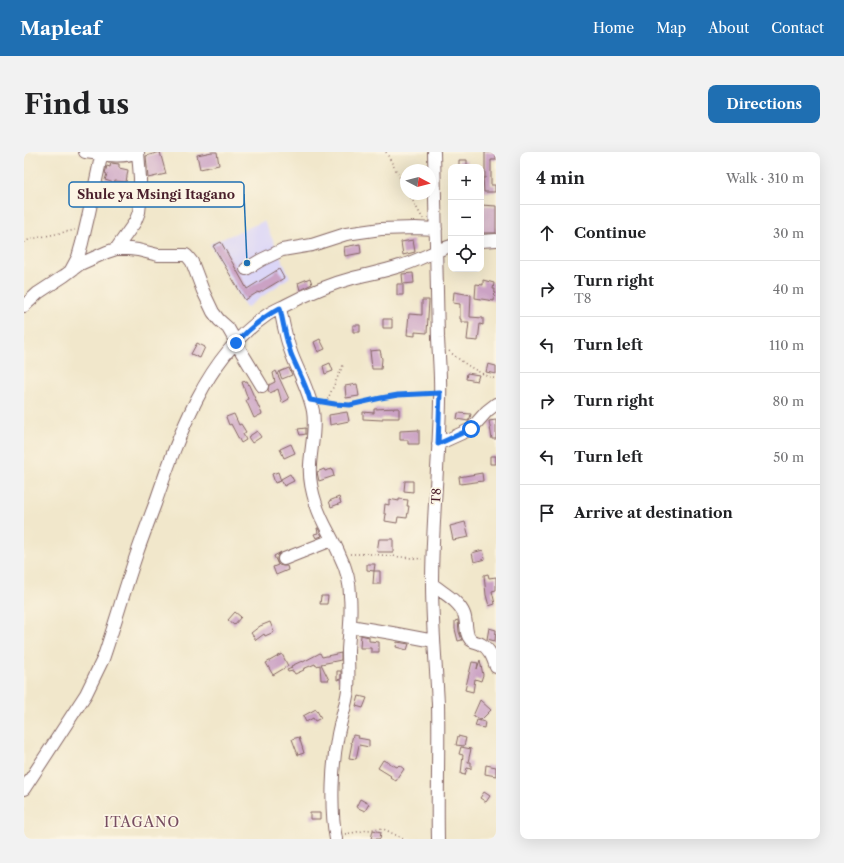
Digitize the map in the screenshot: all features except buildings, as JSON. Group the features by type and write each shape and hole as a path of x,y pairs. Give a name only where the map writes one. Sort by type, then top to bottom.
{"street":[{"path":"85,152 124,155 137,152 140,178 139,212 116,249"},
{"path":"70,272 78,257 102,153"},
{"name":"T8","path":"434,153 432,229 436,251 440,393 432,560 438,712 438,839"},
{"path":"246,269 282,250 312,245 346,234 381,229 432,229"},
{"path":"484,241 496,240"},
{"path":"24,789 86,694 95,676 103,659 162,481 185,424 207,382 236,342 252,326 268,315 297,299 352,278 402,266 448,247"},
{"path":"24,306 38,293 80,264 91,258 116,249 138,250 158,255 186,255 192,262 213,312 228,328 262,386"},
{"path":"280,308 292,354 310,400 313,412 314,426 310,466 311,486 319,512 345,567 350,595 348,689 338,732 333,770 333,820 335,837"},
{"path":"438,444 471,429 487,411 496,404"},
{"path":"284,559 332,540"},
{"path":"432,584 464,612 467,635 470,639 481,644 487,649 491,654 496,667"},
{"path":"350,626 434,641"}],"path":[{"path":"386,152 400,178"},
{"path":"413,200 432,229"},
{"path":"24,242 86,226"},
{"path":"438,340 469,367 477,372 496,379"},
{"path":"326,403 344,363"},
{"path":"310,400 350,405 398,395 440,393"},
{"path":"340,555 370,554 432,560"},
{"path":"335,837 380,828 403,839"}],"shaded area":[{"path":"264,221 290,277 246,308 210,244"}],"place":[{"name":"Shule ya Msingi Itagano","path":"247,263"}],"district":[{"name":"ITAGANO","path":"142,822"}],"route":[{"path":"236,343 252,326 280,308 287,341 310,400 350,405 398,395 440,393 438,444 471,429"}]}
